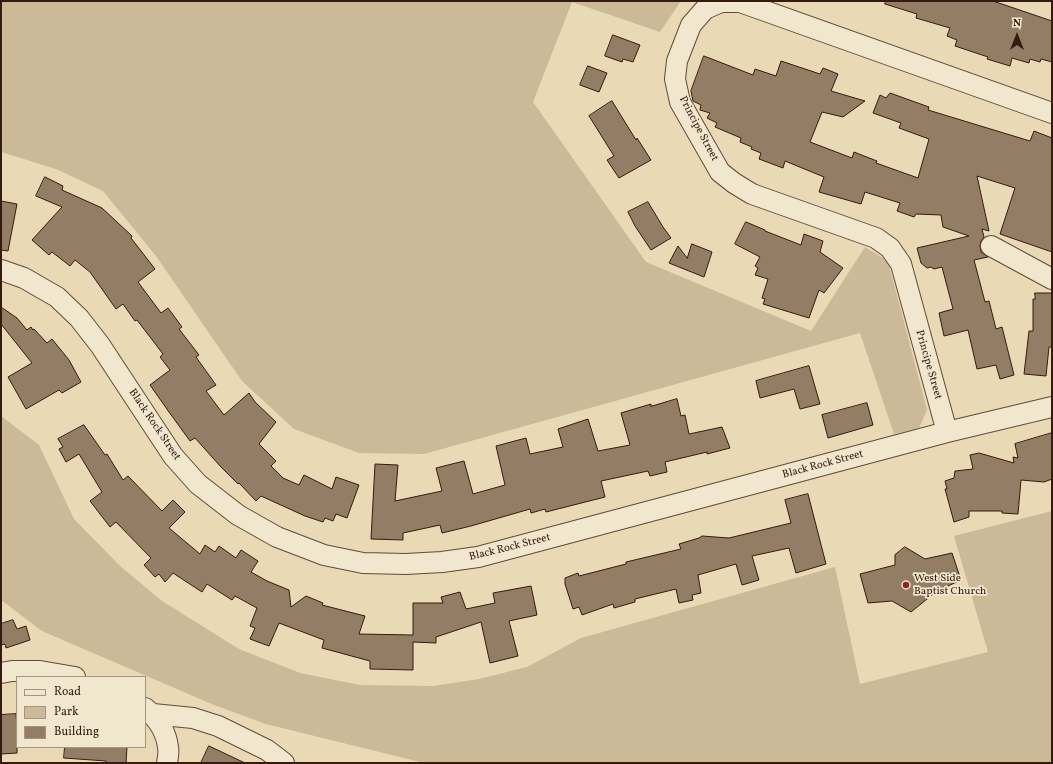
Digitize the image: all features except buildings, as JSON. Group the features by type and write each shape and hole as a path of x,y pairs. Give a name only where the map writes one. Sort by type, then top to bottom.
{"street":[{"name":"Principe Street","path":"947,432 901,264 890,248 876,238 752,194 734,184 720,172 680,102 675,79 677,61 691,25 705,9 721,2 740,2 1052,113"},
{"path":"991,246 1052,279"},
{"name":"Black Rock Street","path":"1,270 24,278 57,297 79,318 100,345 173,456 198,484 238,515 277,537 324,555 363,563 406,564 442,562 478,557 947,432 1052,407"},
{"path":"1,673 12,670 40,671 69,676"},
{"path":"149,711 165,732 169,748 167,763"},
{"path":"149,711 193,718 218,726 264,748 284,763"}],"green space":[{"path":"1,1 681,1 660,32 572,2 533,102 646,262 811,331 865,247 888,261 927,410 919,428 894,434 860,333 424,454 359,453 294,429 242,381 156,256 103,191 56,169 1,152"},
{"path":"1,416 39,445 74,519 120,566 162,601 239,649 300,673 360,685 433,686 479,679 527,667 581,638 835,567 860,684 988,652 954,536 1052,511 1052,763 424,763 266,724 214,705 42,631 1,600"}],"place":[{"name":"West Side Baptist Church","path":"906,585"}]}
